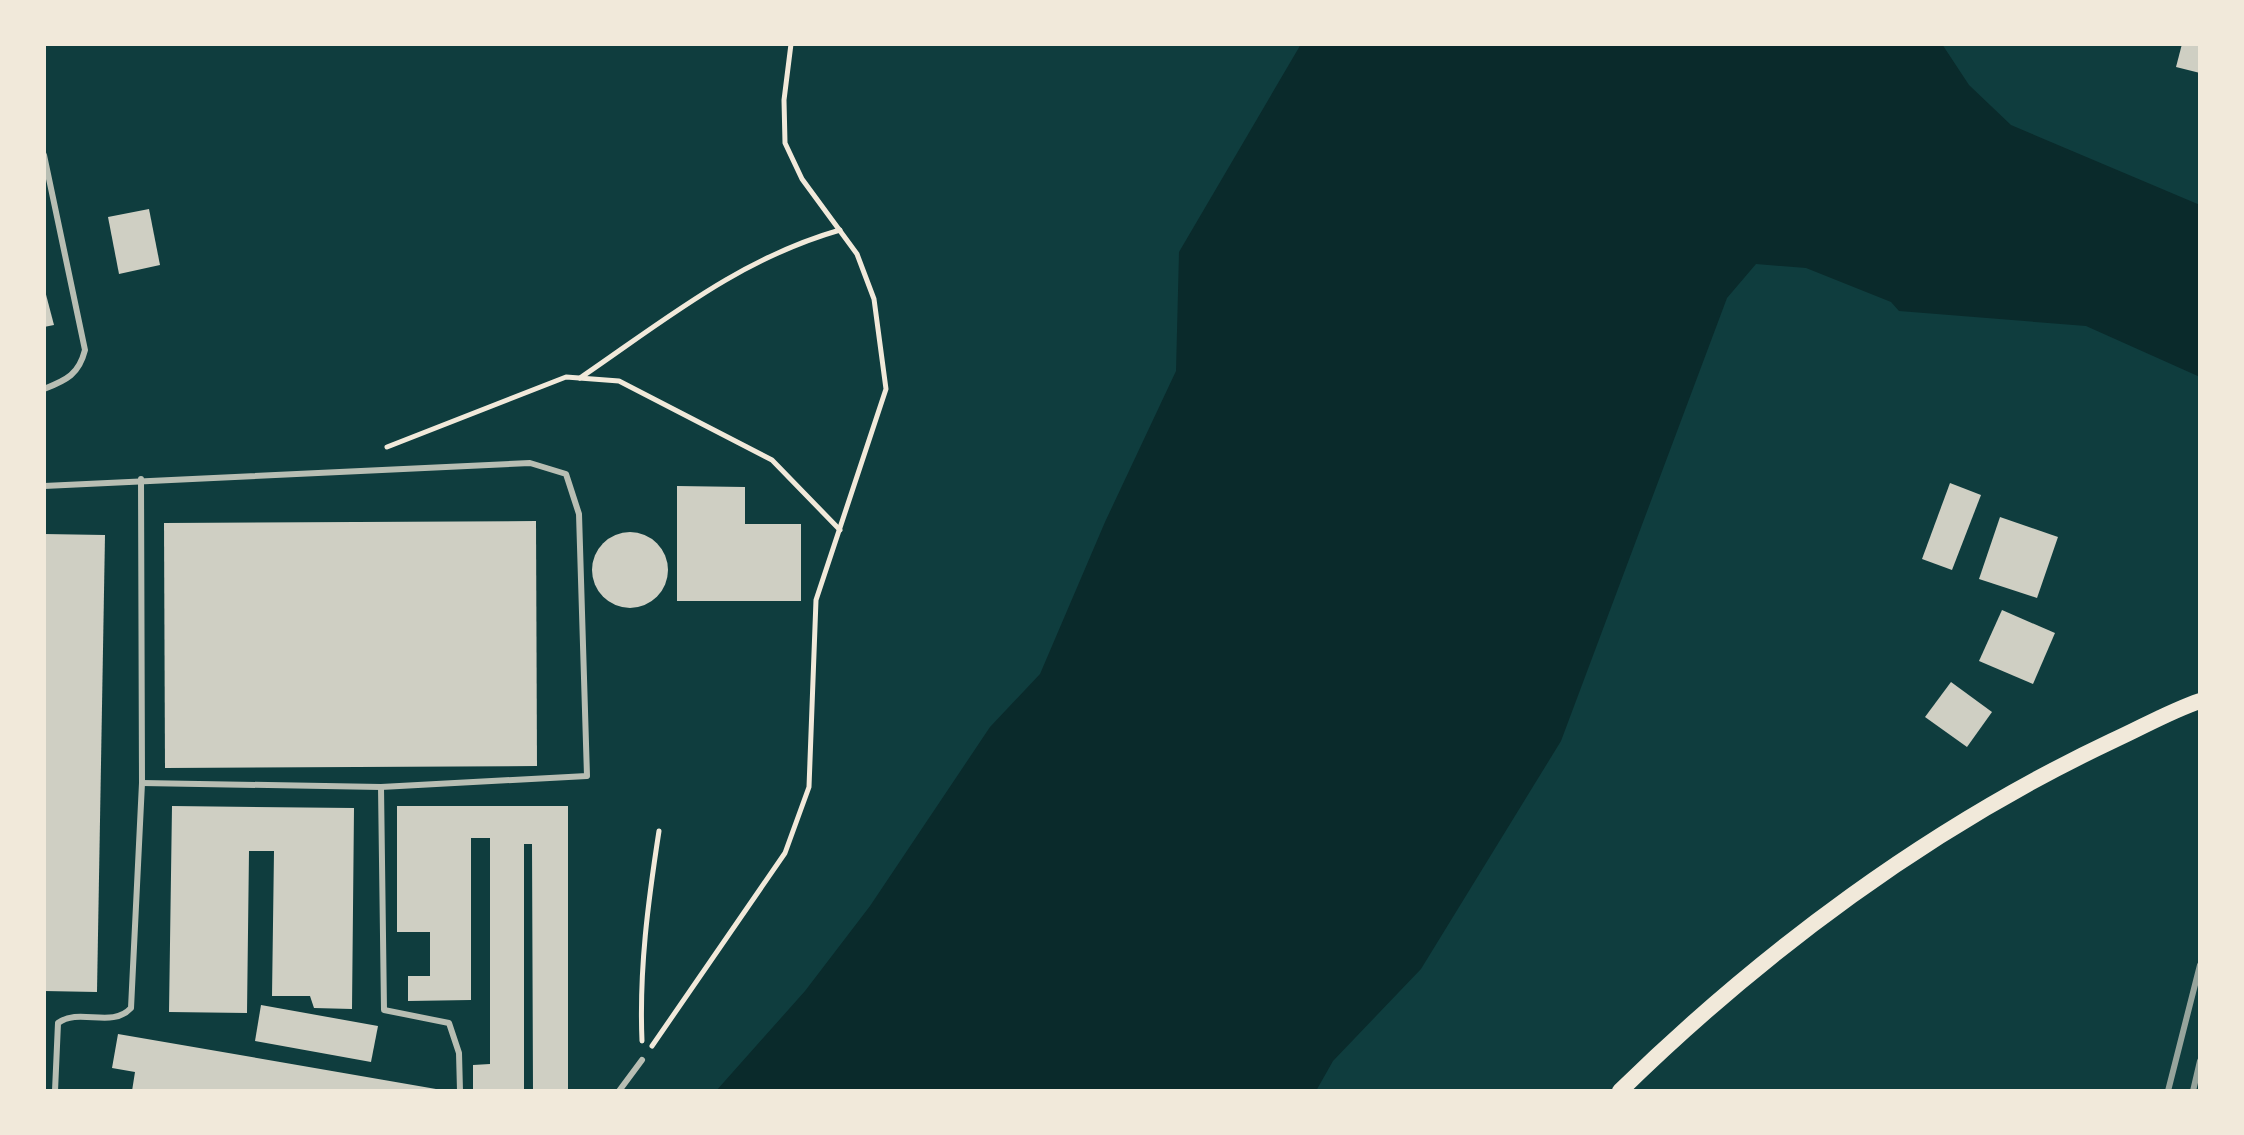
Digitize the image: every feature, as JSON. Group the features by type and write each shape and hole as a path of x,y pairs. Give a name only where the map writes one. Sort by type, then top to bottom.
{"main road":[{"path":"1620,1091 1687,1025 1928,841 2062,765 2200,701"}],"lane":[{"path":"44,155 85,350 80,368 66,380 44,389"},
{"path":"44,486 141,479 530,463 566,474 579,514 587,776 381,787 142,783"},
{"path":"55,1091 58,1023 69,1017 117,1018 131,1008 142,783 141,479"},
{"path":"381,787 384,1010 449,1023 459,1053 460,1091"},
{"path":"619,1091 642,1060"}],"path":[{"path":"642,1060 785,853 809,787 816,600 886,389 874,299 857,254 802,179 785,143 784,100 791,44"},
{"path":"579,378 742,268 791,244 840,230"},
{"path":"381,450 566,377 619,381 772,460 840,530"},
{"path":"642,1060 640,993 646,917 659,831"}],"water":[{"path":"1301,44 1942,44 1969,85 2011,125 2200,205 2200,377 2086,326 1899,311 1891,302 1806,268 1756,264 1727,298 1561,741 1421,969 1333,1061 1316,1091 716,1091 805,991 870,906 990,727 1040,674 1105,522 1176,371 1179,252"}],"building":[{"path":"2182,44 2200,44 2200,73 2176,67"},
{"path":"149,209 160,265 119,274 108,217"},
{"path":"44,287 54,325 44,327"},
{"path":"1950,483 1981,495 1952,570 1922,559"},
{"path":"677,486 745,487 745,524 801,524 801,601 677,601"},
{"path":"2000,517 2058,537 2037,598 1979,579"},
{"path":"536,521 537,766 165,768 164,523"},
{"path":"630,532 644,535 657,543 665,556 668,570 665,584 657,597 644,605 630,608 616,605 603,597 595,584 592,570 595,556 603,543 616,535"},
{"path":"44,534 105,535 97,992 44,991"},
{"path":"2002,610 2055,633 2033,684 1979,661"},
{"path":"1951,682 1992,712 1967,747 1925,717"},
{"path":"172,806 354,808 352,1009 314,1008 310,996 272,996 274,851 249,851 247,1013 169,1012"},
{"path":"397,806 568,806 568,1091 533,1091 532,844 524,844 524,1091 473,1091 473,1065 490,1064 490,838 471,838 471,1000 408,1001 408,976 430,976 430,932 397,932"},
{"path":"261,1005 378,1026 371,1062 255,1041"},
{"path":"118,1034 436,1091 132,1091 135,1072 112,1068"}],"railway":[{"path":"2168,1091 2200,965"},
{"path":"2193,1091 2200,1061"}]}
